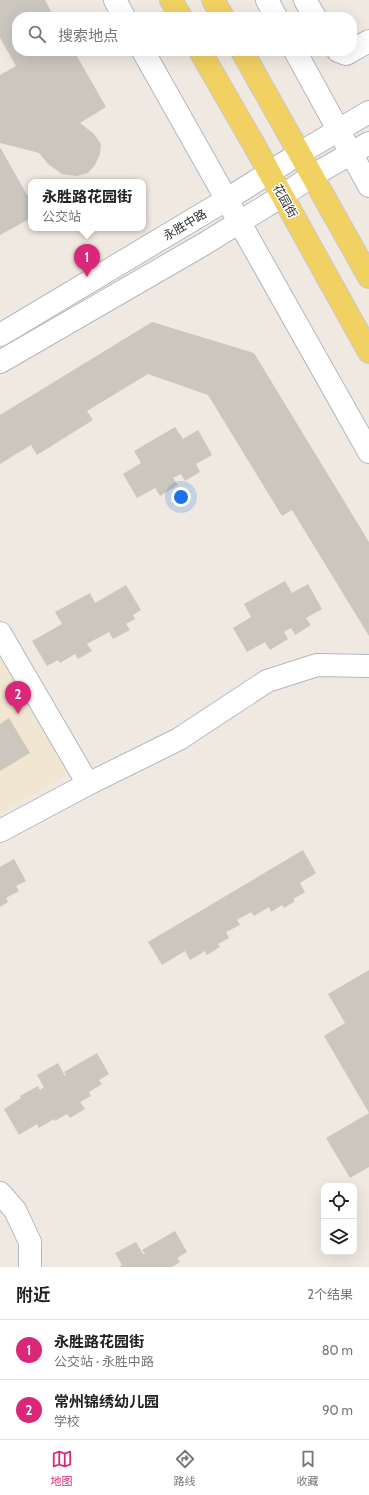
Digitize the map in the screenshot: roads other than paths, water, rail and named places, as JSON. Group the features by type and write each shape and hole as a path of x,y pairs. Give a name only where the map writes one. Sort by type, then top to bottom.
{"main road":[{"path":"171,0 178,12"},
{"path":"213,0 220,12"},
{"name":"花园街","path":"203,56 270,173 369,352"},
{"path":"245,56 369,277"}],"street":[{"path":"115,0 121,12"},
{"path":"267,0 273,12"},
{"path":"305,0 312,12"},
{"path":"357,48 369,41"},
{"path":"146,56 369,452"},
{"path":"298,56 369,186"},
{"name":"永胜中路","path":"0,335 226,200 300,153 369,112"},
{"path":"0,362 239,223 312,176 369,143"},
{"path":"0,633 88,784"},
{"path":"0,831 88,784 179,739 267,680 317,665 369,666"},
{"path":"0,1193 15,1210 30,1242 30,1267"}],"place":[{"name":"永胜路花园街","path":"87,277"},
{"name":"常州锦绣幼儿园","path":"18,714"}]}
